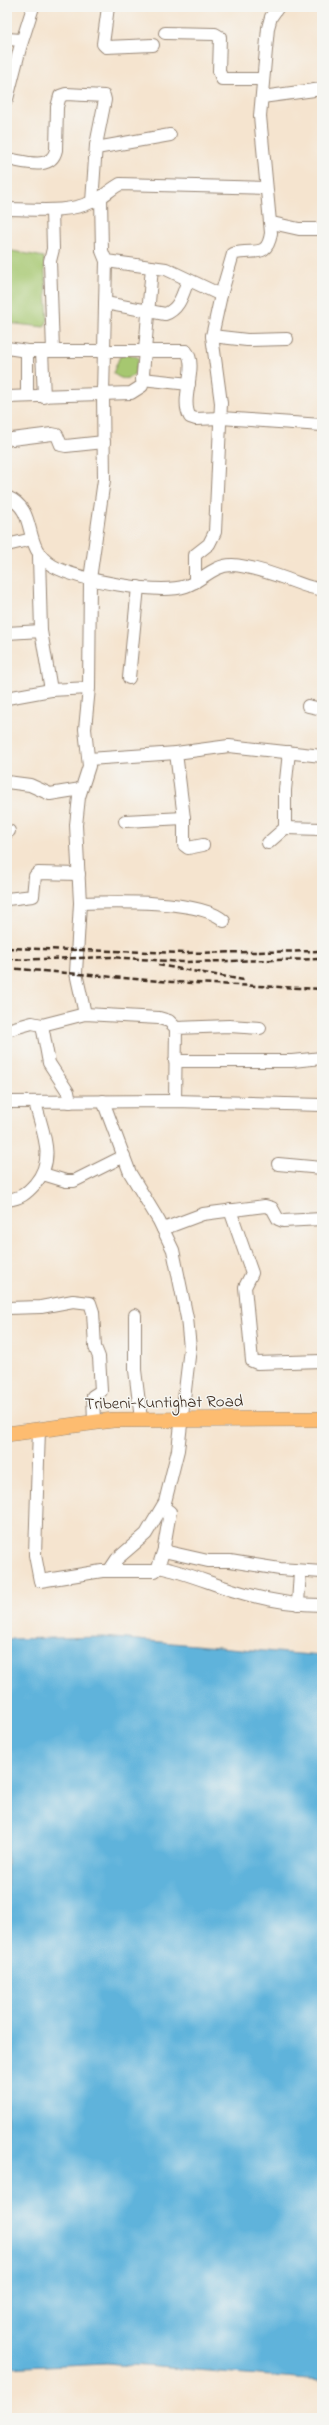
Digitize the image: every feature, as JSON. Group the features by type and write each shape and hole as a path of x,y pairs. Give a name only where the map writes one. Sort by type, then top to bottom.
{"main road":[{"name":"Tribeni-Kuntighat Road","path":"7,1434 94,1421 140,1419 322,1419"}],"street":[{"path":"7,99 22,40 33,7"},
{"path":"108,7 103,38 103,44 106,47 153,45"},
{"path":"195,582 194,555 209,544 215,532 221,418 220,392 212,336 221,295 233,254 240,252 254,253 264,249 270,243 272,223 266,188 260,132 268,28 271,17 278,7"},
{"path":"165,33 215,34 220,37 219,71 222,79 226,81 263,79"},
{"path":"7,39 22,40"},
{"path":"262,97 322,89"},
{"path":"7,160 44,164 54,157 57,101 60,96 66,94 104,96 106,100 96,148 97,200 102,250 106,261 103,394 104,490 90,579 89,688 86,729 89,759 88,771 81,789 76,825 80,903 76,973 85,1014"},
{"path":"96,148 170,135"},
{"path":"7,208 52,210 97,200 120,184 266,188"},
{"path":"44,397 48,351 50,261 54,242 52,210"},
{"path":"272,223 299,229 322,229"},
{"path":"106,261 166,269 221,295"},
{"path":"7,397 131,393 142,386 152,267"},
{"path":"105,303 165,314 172,312 178,305 188,280"},
{"path":"212,336 247,340 287,339"},
{"path":"7,348 27,351 186,351 191,361 187,407 190,417 196,419 221,418 322,425"},
{"path":"27,351 27,396"},
{"path":"142,379 188,384"},
{"path":"12,439 52,434 56,435 61,444 66,446 104,442"},
{"path":"7,497 22,506 39,556 41,631 51,690"},
{"path":"7,545 32,539"},
{"path":"39,556 54,566 90,579 138,587 179,588 195,582 216,568 233,566 272,574 312,588 322,589"},
{"path":"129,678 138,587"},
{"path":"7,633 41,631"},
{"path":"7,698 51,690 89,688"},
{"path":"308,706 322,708"},
{"path":"89,759 129,755 176,754 229,746 322,756"},
{"path":"285,828 289,752"},
{"path":"176,754 184,818 185,846 203,845"},
{"path":"7,782 30,785 50,794 81,789"},
{"path":"126,821 184,818"},
{"path":"268,843 285,828 322,829"},
{"path":"7,899 34,895 35,876 38,873 79,874"},
{"path":"80,903 131,902 183,907 205,910 224,921"},
{"path":"7,1030 32,1023 42,1025 85,1014 159,1018 169,1021 176,1028 175,1101"},
{"path":"42,1025 49,1063 68,1092 70,1102"},
{"path":"176,1028 229,1026 260,1028"},
{"path":"175,1061 292,1061 322,1058"},
{"path":"103,1101 130,1173 163,1228 173,1250 190,1335 188,1376 178,1450 163,1507 146,1534 117,1559 109,1571"},
{"path":"7,1102 175,1101 322,1105"},
{"path":"7,1200 24,1196 44,1174 48,1156 35,1102"},
{"path":"44,1174 66,1181 74,1180 124,1156"},
{"path":"278,1164 322,1168"},
{"path":"163,1228 191,1217 265,1206 272,1208 278,1218 283,1221 322,1219"},
{"path":"230,1210 252,1273 245,1287 252,1361 257,1363 322,1361"},
{"path":"7,1308 41,1307 73,1301 90,1303 93,1312 95,1347 99,1357 101,1392 93,1396 94,1421"},
{"path":"135,1315 135,1370 140,1419"},
{"path":"40,1429 35,1555 39,1579 42,1582 109,1571 155,1571 159,1567 164,1549 170,1512 163,1507"},
{"path":"164,1549 168,1552 208,1561 230,1560 300,1571 322,1572"},
{"path":"159,1567 184,1572 242,1593 298,1604 322,1605"},
{"path":"298,1604 300,1571"}],"green space":[{"path":"7,250 44,257 48,320 44,327 7,323"},
{"path":"129,354 139,358 134,375 128,378 121,378 113,373 120,356"}],"water":[{"path":"103,1637 322,1656 322,2380 106,2363 7,2368 7,1639"}],"railway":[{"path":"7,948 183,953 322,951"},
{"path":"7,960 111,957 182,962 322,959"},
{"path":"158,965 244,980"},
{"path":"7,968 172,982 322,989"}]}
